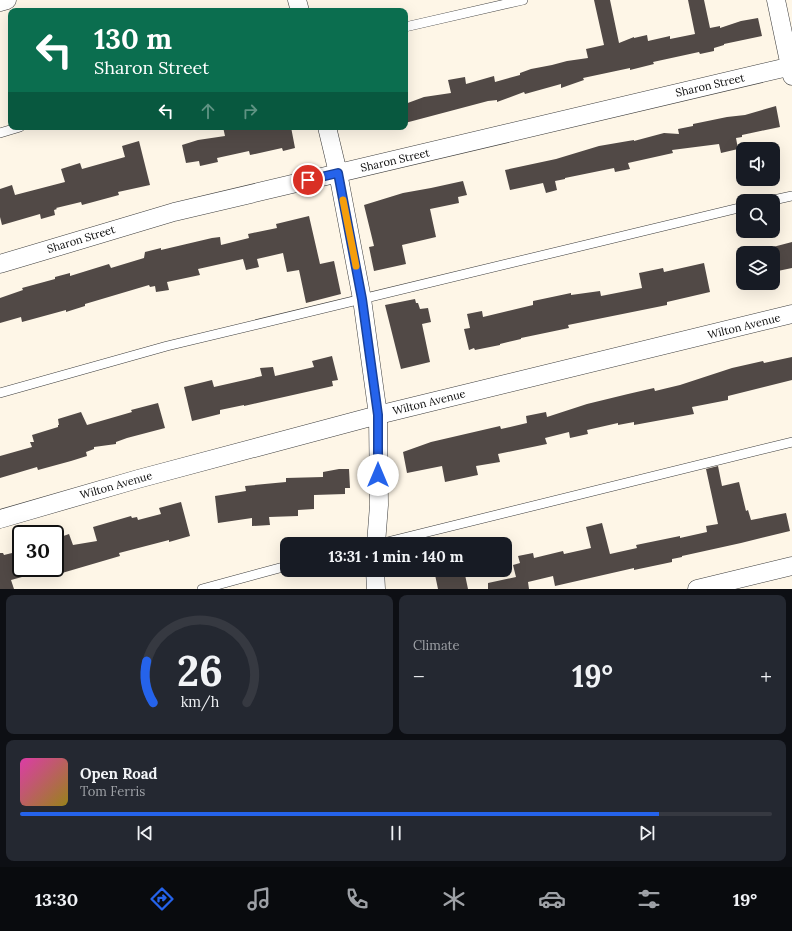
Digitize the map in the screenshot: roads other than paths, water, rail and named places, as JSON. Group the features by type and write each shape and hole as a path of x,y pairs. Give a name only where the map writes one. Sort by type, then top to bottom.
{"street":[{"path":"0,2 7,0"},
{"path":"776,0 791,69"},
{"name":"Sharon Street","path":"0,264 174,212 791,69"},
{"path":"328,130 338,173 362,299 378,415 378,537"},
{"name":"Wilton Avenue","path":"0,519 138,479 378,415 792,314"},
{"path":"696,589 792,566"},
{"path":"375,577 376,589"}],"lane":[{"path":"408,27 524,0"},
{"path":"0,133 10,130"},
{"path":"780,199 792,196"},
{"path":"0,393 167,346 736,209"},
{"path":"406,537 792,442"},
{"path":"202,589 280,568"}]}
